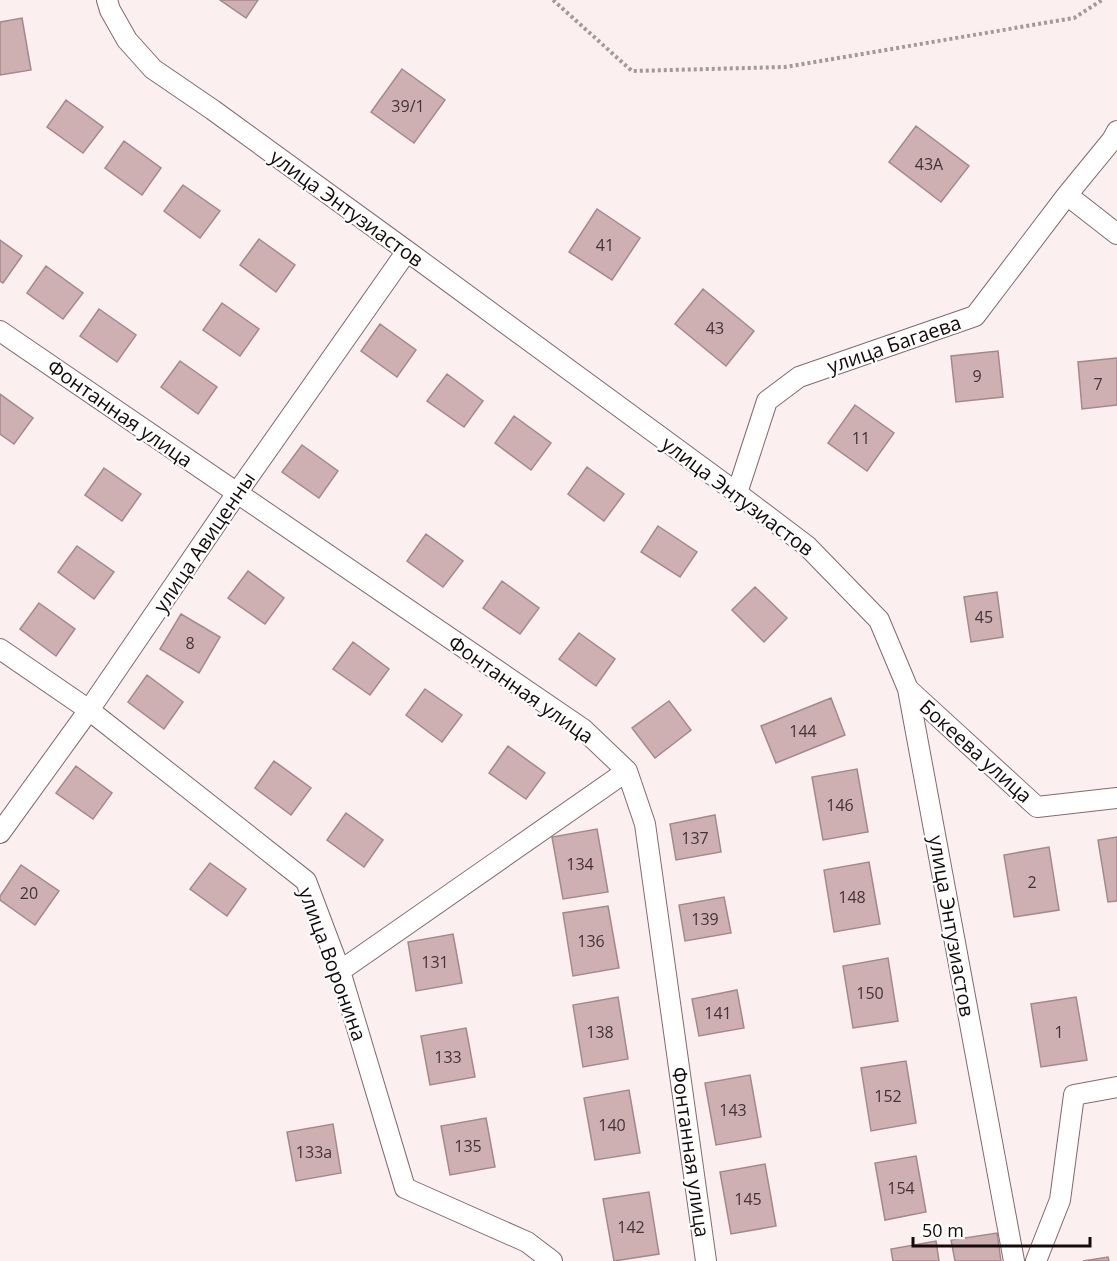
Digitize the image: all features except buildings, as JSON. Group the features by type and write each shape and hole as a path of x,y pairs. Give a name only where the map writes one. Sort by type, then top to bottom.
{"street":[{"name":"улица Энтузиастов","path":"107,0 127,40 153,69 407,251 807,546 879,620 908,689 1014,1261"},
{"name":"улица Багаева","path":"737,493 767,401 799,377 975,316 1115,136"},
{"path":"1067,195 1117,234"},
{"name":"улица Авиценны","path":"0,833 89,710 237,493 407,251"},
{"name":"Фонтанная улица","path":"0,331 583,729 627,771 645,824 706,1261"},
{"name":"улица Воронина","path":"0,648 89,710 306,881 340,971 405,1188 527,1242 552,1261"},
{"name":"Бокеева улица","path":"908,689 1037,807 1117,798"},
{"path":"340,971 627,771"},
{"path":"1036,1261 1060,1200 1074,1095 1117,1087"}],"path":[{"path":"553,0 632,70 784,67 1074,18 1102,0"}]}
